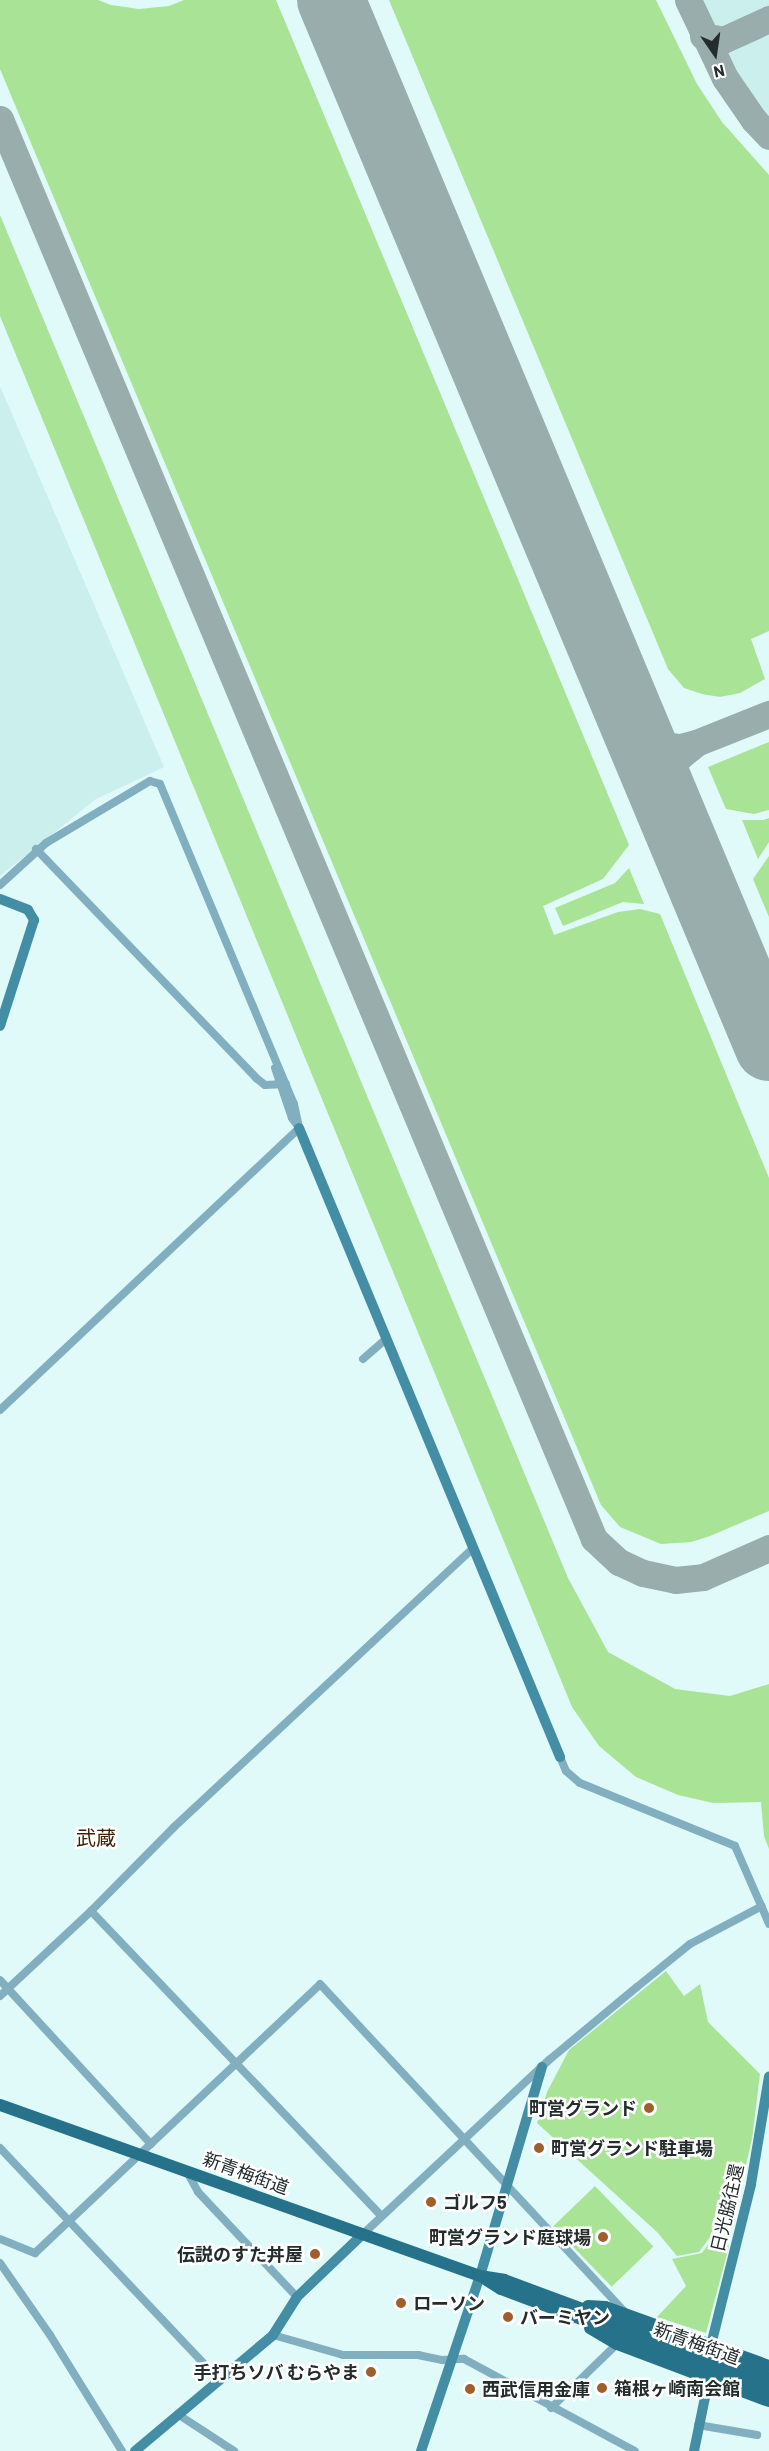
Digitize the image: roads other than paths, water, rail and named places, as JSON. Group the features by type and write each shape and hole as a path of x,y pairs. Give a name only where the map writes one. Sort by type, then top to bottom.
{"main road":[{"name":"新青梅街道","path":"0,2105 480,2276 501,2289 573,2311 769,2378"},
{"path":"573,2311 605,2307 769,2366"},
{"path":"573,2311 617,2344 769,2401"},
{"name":"新青梅街道","path":"573,2311 769,2389"}],"street":[{"path":"0,885 36,849 150,781 160,784 264,1029 283,1084 298,1116 299,1128 566,1771 580,1783 735,1846 769,1924"},
{"path":"36,849 256,1078 265,1085 283,1084"},
{"path":"0,898 28,910 34,920 0,1026"},
{"path":"0,1410 299,1128"},
{"path":"363,1359 386,1339"},
{"path":"0,1996 91,1911 173,1828 473,1548"},
{"path":"135,2451 273,2335 297,2297 542,2067 690,1944 762,1906"},
{"path":"91,1911 381,2216"},
{"path":"0,1980 151,2144"},
{"path":"0,2239 35,2253 320,1984 627,2315"},
{"path":"421,2451 480,2276 542,2067"},
{"name":"日光脇往還","path":"711,2345 751,2184 769,2077"},
{"path":"0,2148 220,2381"},
{"path":"186,2170 198,2192 297,2297"},
{"path":"0,2262 57,2344 122,2451"},
{"path":"273,2335 343,2355 418,2355 442,2360 464,2359 551,2408 635,2451"},
{"path":"551,2408 617,2344"},
{"path":"694,2451 708,2378"},
{"path":"179,2415 234,2451"},
{"path":"698,2425 757,2435"}],"place":[{"name":"町営グランド","path":"649,2108"},
{"name":"町営グランド駐車場","path":"539,2148"},
{"name":"ゴルフ5","path":"431,2202"},
{"name":"町営グランド庭球場","path":"603,2237"},
{"name":"伝説のすた丼屋","path":"315,2254"},
{"name":"ローソン","path":"401,2303"},
{"name":"バーミヤン","path":"508,2317"},
{"name":"手打ちソバ むらやま","path":"371,2372"},
{"name":"箱根ヶ崎南会館","path":"602,2388"},
{"name":"西武信用金庫","path":"470,2389"}],"district":[{"name":"武蔵","path":"96,1837"}]}
